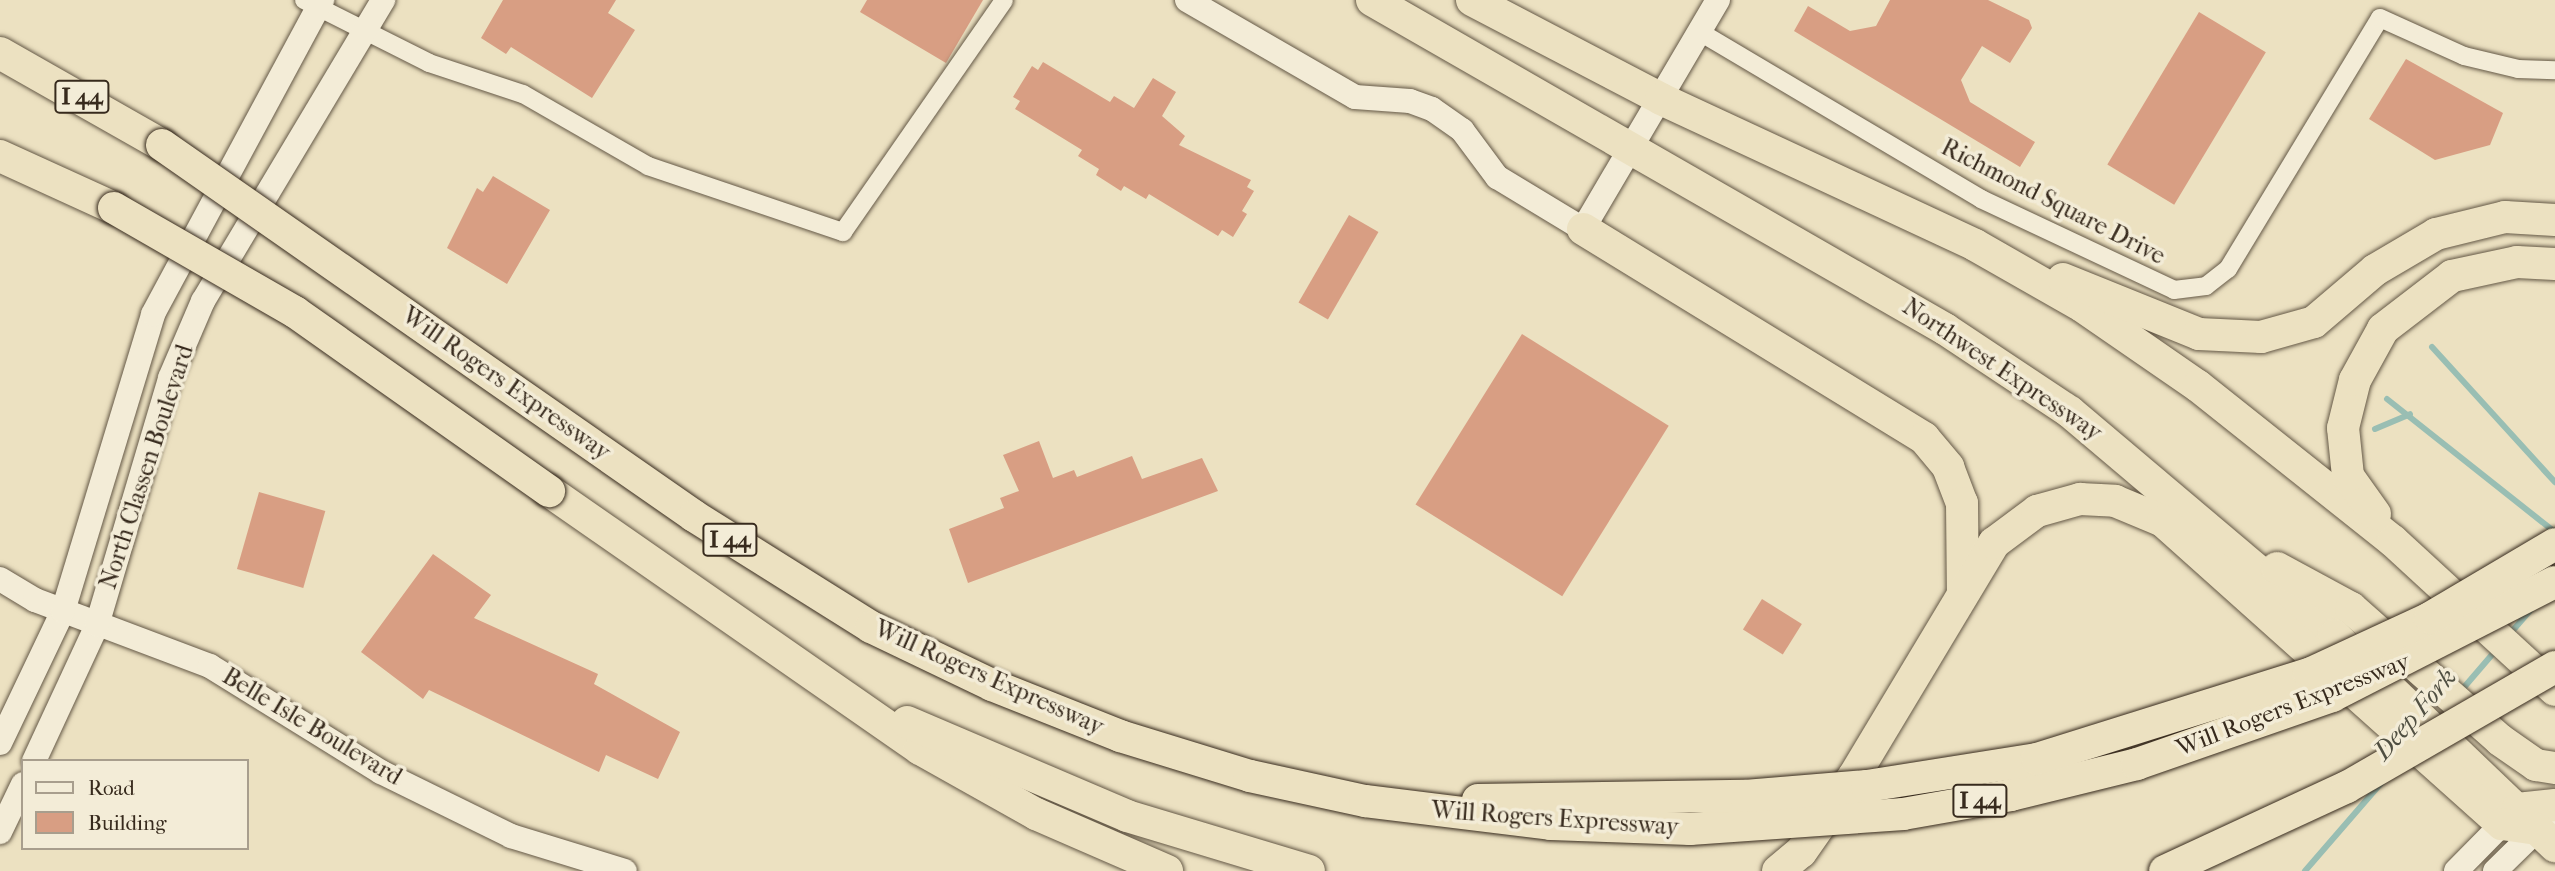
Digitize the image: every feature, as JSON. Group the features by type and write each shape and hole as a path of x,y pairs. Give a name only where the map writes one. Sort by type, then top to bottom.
{"highway":[{"name":"Northwest Expressway","path":"1371,0 1632,147 2011,371 2140,465 2229,543 2323,643"},
{"path":"1472,0 1661,99 1975,245 2199,334 2261,337 2314,322 2375,270 2436,234 2505,216 2555,220"},
{"name":"Will Rogers Expressway","path":"0,53 162,145 694,516 871,626 992,685 1120,736 1250,776 1365,801 1550,824 1690,830 1903,814 2011,795 2250,728 2424,654 2555,582"},
{"name":"I 44","path":"0,156 114,208 295,312 835,691 979,784 1167,871"},
{"path":"1583,229 1924,438 1948,467 1962,503 1963,598"},
{"path":"1975,245 2082,306 2198,386 2393,541 2543,668 2555,691"},
{"path":"2393,541 2348,475 2343,449 2346,408 2367,354 2403,307 2452,276 2505,263 2555,264"},
{"path":"1789,861 1963,598 1994,543 2012,526 2058,503 2115,501 2163,521 2323,643 2467,776 2537,821"},
{"path":"2229,543 2351,608 2500,740 2536,765 2555,768"},
{"path":"1365,801 1745,796 1867,786 2037,759 2309,674 2430,618 2555,544"},
{"path":"2165,871 2347,787 2543,668"},
{"path":"835,691 1127,816 1309,871"}],"main road":[{"name":"North Classen Boulevard","path":"35,759 97,625 170,378 203,301 365,35 383,0"},
{"path":"1188,0 1355,97 1410,101 1432,109 1462,130 1497,177 1583,229 1718,0"},
{"name":"North Classen Boulevard","path":"0,743 63,611 153,314 315,3"},
{"name":"Belle Isle Boulevard","path":"0,579 63,611 210,666 381,772 511,836 625,871"},
{"path":"0,832 21,789"},
{"path":"2456,871 2537,821"},
{"path":"2496,871 2537,821"}],"street":[{"path":"315,3 365,35 510,88 648,166 844,232 1004,0"},
{"name":"Richmond Square Drive","path":"1700,32 1981,199 2174,290 2206,286 2228,269 2380,18 2464,56 2518,69 2555,70"}],"building":[{"path":"503,0 616,0 608,13 635,30 592,98 511,47 506,54 481,38"},
{"path":"867,0 983,0 946,63 860,12"},
{"path":"1890,0 1988,0 2029,20 2032,28 2010,63 1982,46 1961,80 1970,102 2035,142 2020,167 1794,31 1808,6 1850,31 1876,26"},
{"path":"2199,12 2266,52 2174,205 2107,165"},
{"path":"2406,59 2503,113 2490,145 2435,160 2369,119"},
{"path":"1043,62 1110,102 1114,96 1134,108 1153,78 1176,92 1162,116 1185,136 1179,145 1251,180 1247,187 1254,191 1242,211 1247,214 1233,237 1222,230 1218,236 1149,194 1146,199 1124,186 1121,191 1096,175 1099,169 1078,156 1082,150 1015,109 1020,101 1013,97 1032,66 1038,70"},
{"path":"493,176 550,210 507,284 447,248 477,188 483,192"},
{"path":"1349,215 1378,232 1328,319 1298,302"},
{"path":"1522,334 1669,426 1562,596 1415,504"},
{"path":"1039,441 1053,478 1074,470 1077,477 1132,456 1142,479 1202,458 1218,491 968,583 949,529 1004,508 1000,498 1019,491 1003,455"},
{"path":"259,492 325,511 303,588 237,569"},
{"path":"433,554 491,595 474,618 598,674 594,684 680,732 658,779 606,755 599,772 429,690 423,699 361,652"},
{"path":"1762,599 1802,624 1783,654 1743,630"}],"waterway":[{"path":"2432,347 2555,482"},
{"path":"2387,399 2555,532"},
{"path":"2375,429 2410,414"},
{"name":"Deep Fork","path":"2508,636 2533,607"},
{"name":"Deep Fork","path":"2460,692 2496,650"},
{"name":"Deep Fork","path":"2305,871 2382,782"}]}
